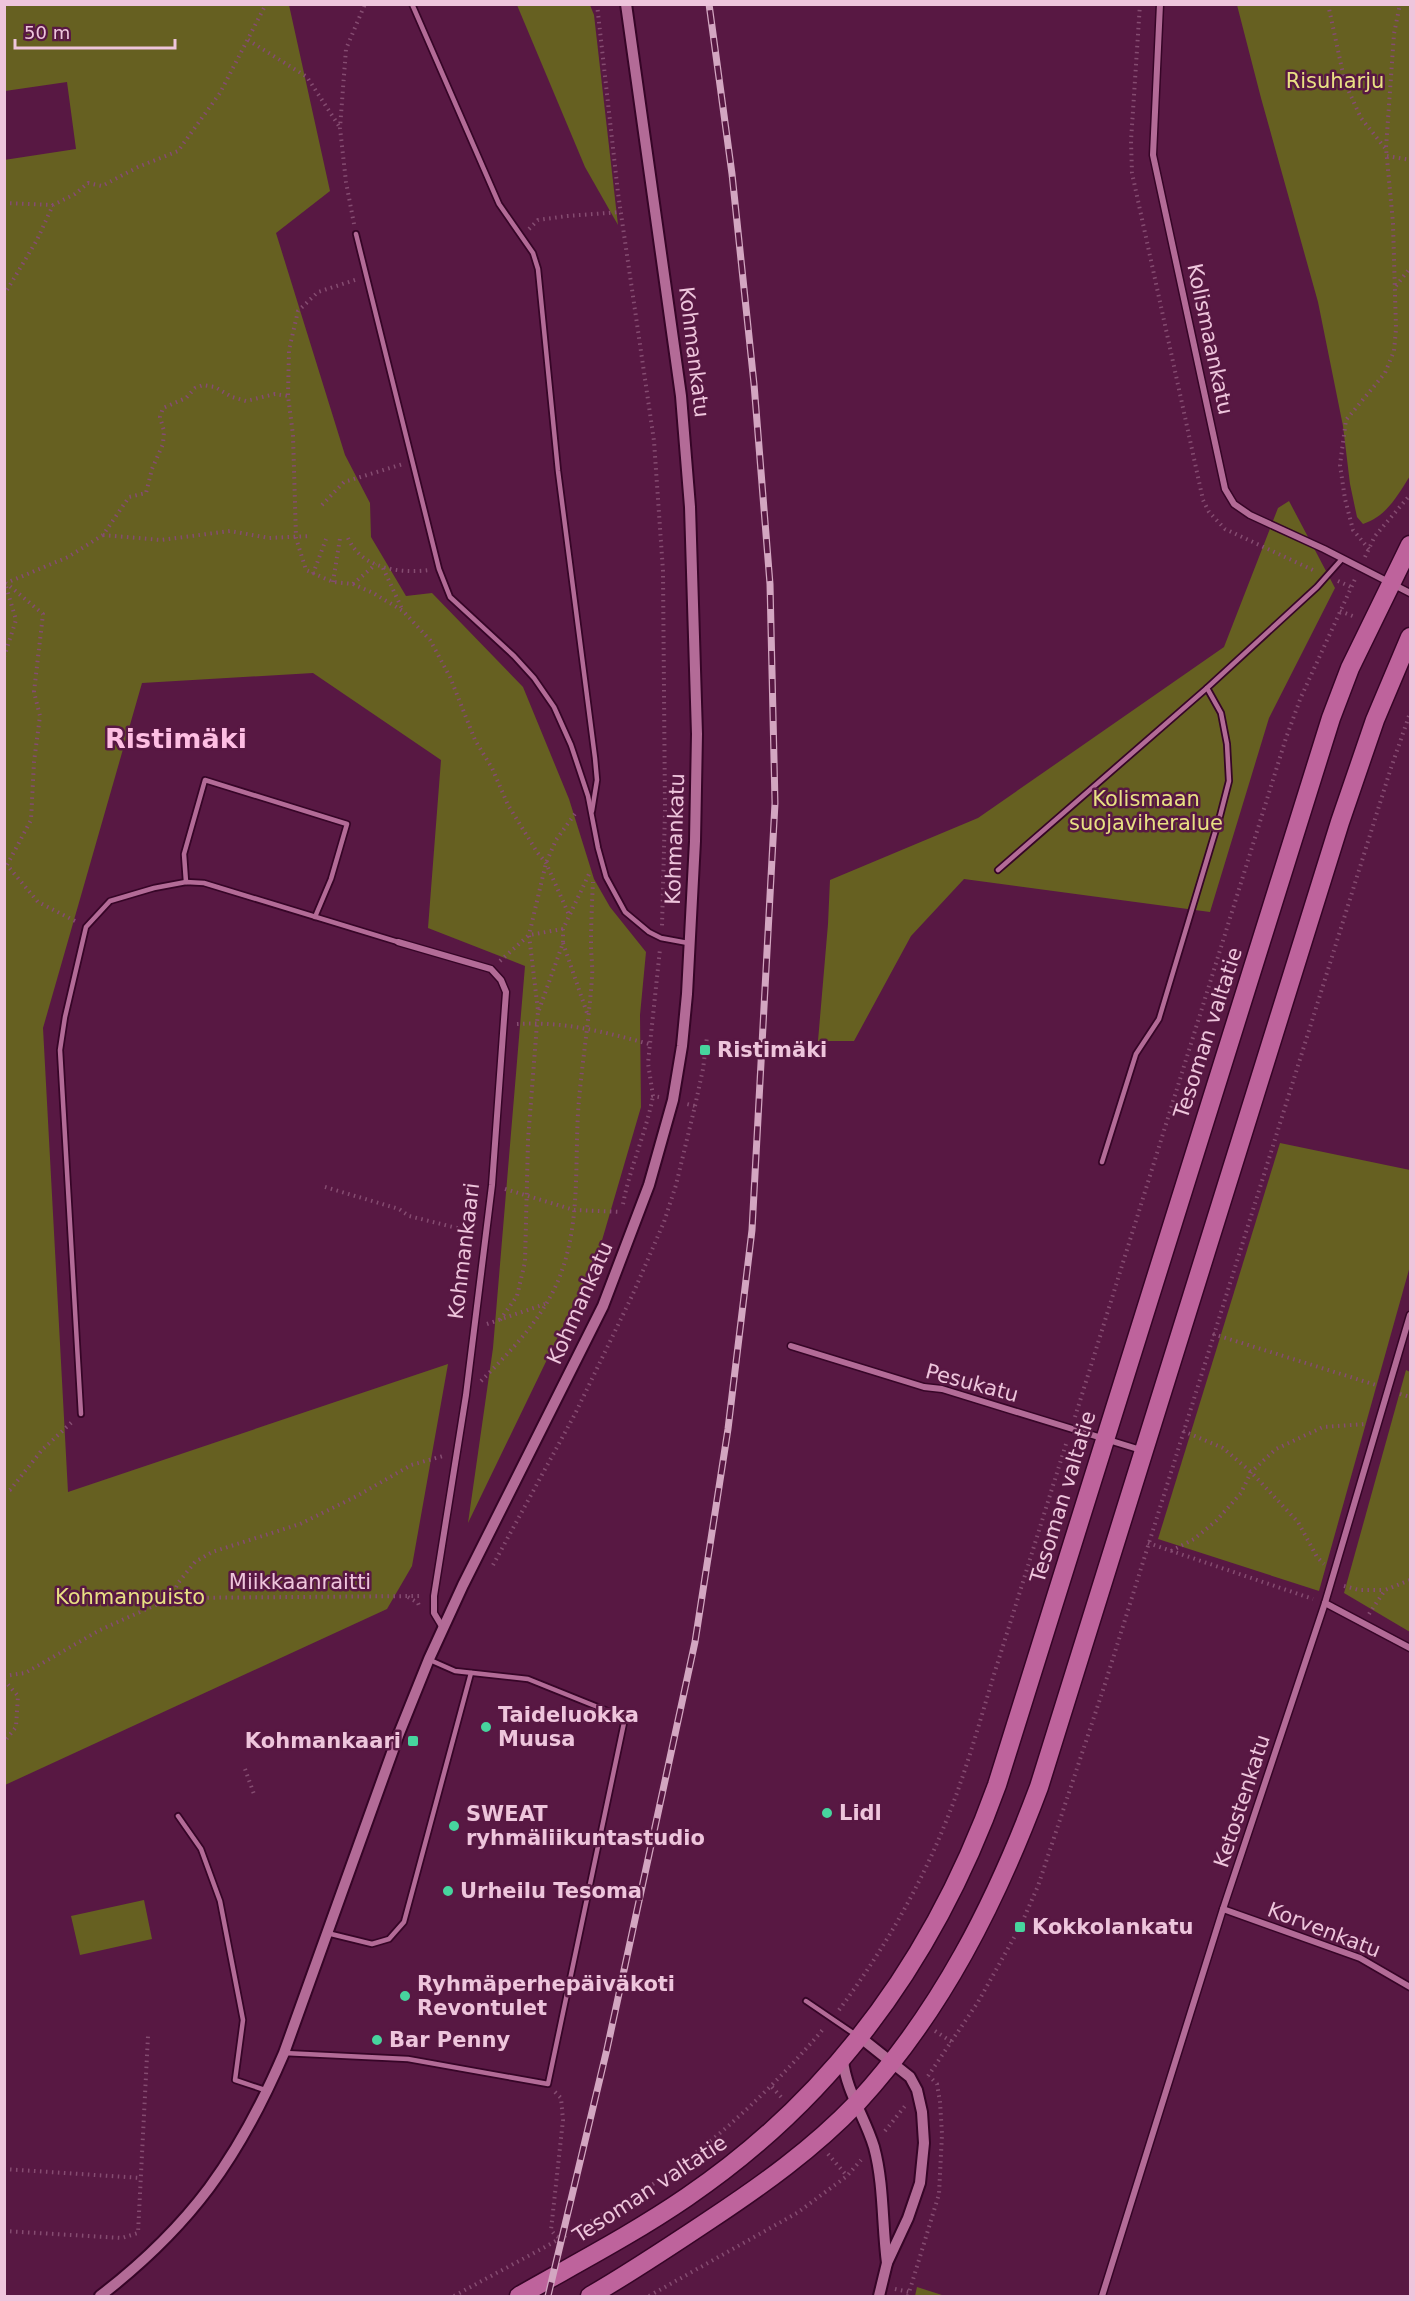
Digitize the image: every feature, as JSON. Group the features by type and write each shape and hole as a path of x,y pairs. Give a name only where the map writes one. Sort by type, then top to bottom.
{"main road":[{"name":"Tesoman valtatie","path":"519,2296 642,2226 718,2174 748,2151 843,2060 861,2038 930,1934 966,1865 984,1820 1331,718 1350,668 1410,544"},
{"path":"590,2296 638,2268 772,2179 856,2103 922,2022 969,1946 1015,1851 1039,1787 1358,767 1410,637"}],"street":[{"name":"Kohmankatu","path":"443,1628 603,1306 649,1185 673,1100 682,1046 690,944 697,789 695,628 690,507 681,396 626,4"},
{"name":"Kolismaankatu","path":"1160,4 1153,155 1225,489 1234,504 1250,515 1410,592"},
{"path":"398,942 491,969"},
{"name":"Kohmankaari","path":"443,1628 434,1613 434,1596 466,1395 496,1145 506,993 501,980 491,969"},
{"name":"Ketostenkatu","path":"1102,2296 1223,1910 1325,1603 1410,1315"},
{"name":"Pesukatu","path":"791,1346 924,1388 942,1389 1145,1451"},
{"path":"1325,1603 1410,1648"},
{"path":"100,2296 147,2258 202,2198 235,2152 268,2091 284,2053 398,1736 443,1628"},
{"name":"Korvenkatu","path":"1223,1910 1360,1958 1410,1987"},
{"path":"861,2038 910,2077 917,2090 922,2112 924,2143 920,2182 908,2218 887,2263 879,2296"},
{"path":"843,2060 844,2075 866,2124 877,2161 887,2263"}],"lane":[{"path":"412,4 499,204 533,253 538,269 558,471 595,758 597,780 592,811"},
{"path":"356,234 438,569 450,597 514,656 534,678 554,707 571,745 588,796 606,877 625,912 637,924 661,938 690,944"},
{"path":"998,870 1207,688 1317,587 1342,559"},
{"path":"1102,1162 1136,1054 1159,1019 1229,781 1227,744 1221,713 1207,688"},
{"path":"186,882 184,854 205,780 346,824 331,879 315,917"},
{"path":"81,1414 60,1050 65,1017 86,927 110,901 154,888 186,882 204,883 398,942"},
{"path":"284,2053 408,2059 548,2084 625,1718 528,1679 455,1671 429,1659"},
{"path":"327,1934 372,1944 389,1939 404,1922 471,1673"},
{"path":"178,1816 201,1849 220,1901 243,2020 235,2080 268,2091"},
{"path":"806,2001 861,2038"}],"path":[{"path":"4,204 53,205 75,194 88,183 102,186 138,167 178,151 220,93 266,4"},
{"path":"356,234 346,182 340,128 346,49 365,4"},
{"path":"597,4 621,213 654,441 663,571 665,811 661,938 648,1063 654,1096 628,1180 620,1222"},
{"path":"1328,4 1345,83 1361,118 1386,148"},
{"path":"1369,549 1353,530 1345,499 1341,465 1346,420 1385,373 1394,351 1396,286 1386,148 1394,34 1400,4"},
{"path":"248,40 307,76 340,128"},
{"path":"1387,156 1410,160"},
{"path":"4,295 37,240 53,205"},
{"path":"522,236 538,220 621,213"},
{"path":"1396,286 1410,268"},
{"path":"366,277 318,292 298,311 289,350 288,396 293,435 296,538 306,570 333,582 353,584 403,611"},
{"path":"5,583 68,557 103,535 129,497 146,494 152,469 163,444 164,431 160,417 163,408 186,398 195,388 203,385 215,387 232,397 246,401 274,394 288,396"},
{"path":"322,505 344,482 412,462"},
{"path":"454,2296 626,2200 685,2160 772,2087 832,2019 897,1925 932,1856 972,1748 1288,730 1375,536 1410,495"},
{"path":"103,535 161,540 230,531 269,538 310,536"},
{"path":"313,574 326,538"},
{"path":"333,582 340,538"},
{"path":"348,538 353,549 383,568 413,572 438,569"},
{"path":"353,584 376,564"},
{"path":"383,568 403,611 430,640 450,677 475,740 492,768 508,805 546,863 570,917"},
{"path":"4,657 16,620 5,583"},
{"path":"5,583 43,614 34,692 40,716 34,762 31,820 7,865 38,902 86,927"},
{"path":"500,1320 517,1296 525,1262 528,1140 538,1023 529,935 546,863 556,840 588,796"},
{"path":"466,1395 505,1357 528,1330 546,1303 559,1277 569,1248 574,1210 578,1115 589,1019 592,973 593,865 563,929 563,943 589,1019"},
{"path":"491,969 529,935 563,929"},
{"path":"538,1011 563,943"},
{"path":"527,1023 588,1028 649,1044"},
{"path":"489,1571 580,1404 632,1296 664,1222 676,1185 695,1106 707,1037"},
{"path":"654,1096 695,1106"},
{"path":"325,1187 399,1209 409,1216 486,1235"},
{"path":"513,1192 574,1210 621,1212"},
{"path":"475,1327 546,1303"},
{"path":"1213,1334 1388,1389"},
{"path":"4,1492 10,1490 42,1450 81,1414"},
{"path":"1171,1551 1194,1539 1216,1521 1241,1493 1251,1472 1276,1449 1323,1426 1378,1424"},
{"path":"1183,1431 1223,1448 1251,1472 1298,1522 1317,1557 1334,1573"},
{"path":"171,1598 178,1583 195,1562 212,1552 300,1524 357,1496 411,1465 458,1452"},
{"path":"1148,1543 1325,1603"},
{"path":"1331,1582 1359,1590 1385,1590 1410,1580"},
{"path":"1377,1602 1385,1590"},
{"name":"Miikkaanraitti","path":"4,1678 25,1673 100,1630 171,1598 434,1596"},
{"path":"4,1678 18,1696 16,1727 4,1742"},
{"path":"245,1769 255,1797"},
{"path":"4,2231 122,2238 138,2234 148,2036"},
{"path":"548,2084 561,2098 563,2120 551,2230 560,2238"},
{"path":"4,2169 141,2178"}],"green space":[{"name":"Kohmanpuisto","path":"5,4 289,5 330,191 276,233 345,455 370,503 371,537 406,596 432,593 523,687 569,799 594,879 610,907 646,952 640,1015 641,1107 598,1254 468,1523 493,1348 525,966 428,928 441,760 313,673 142,683 43,1028 68,1492 448,1364 412,1566 387,1609 5,1785 4,160 76,149 67,82 5,91"},
{"path":"517,5 590,5 594,15 618,225 585,167"},
{"name":"Risuharju","path":"1237,5 1410,5 1410,476 1385,511 1363,524 1357,517 1350,484 1343,426 1318,302"},
{"name":"Kolismaan suojaviheralue","path":"1289,501 1335,588 1269,718 1210,912 964,879 911,936 854,1041 818,1041 830,880 978,818 1224,647 1278,508"},
{"path":"1280,1143 1410,1170 1410,1266 1319,1591 1158,1539"},
{"path":"1406,1370 1410,1372 1410,1632 1344,1593"},
{"path":"144,1900 152,1939 80,1955 71,1916"},
{"path":"917,2287 945,2296 915,2296"}],"railway":[{"path":"548,2296 607,2049 695,1642 728,1429 752,1230 775,803 770,584 754,384 732,174 709,4"}],"place":[{"name":"Ristimäki","path":"705,1050"},
{"name":"Taideluokka Muusa","path":"486,1727"},
{"name":"Kohmankaari","path":"413,1741"},
{"name":"Lidl","path":"827,1813"},
{"name":"SWEAT ryhmäliikuntastudio","path":"454,1826"},
{"name":"Urheilu Tesoma","path":"448,1891"},
{"name":"Kokkolankatu","path":"1020,1927"},
{"name":"Ryhmäperhepäiväkoti Revontulet","path":"405,1996"},
{"name":"Bar Penny","path":"377,2040"}],"district":[{"name":"Ristimäki","path":"176,739"}]}
